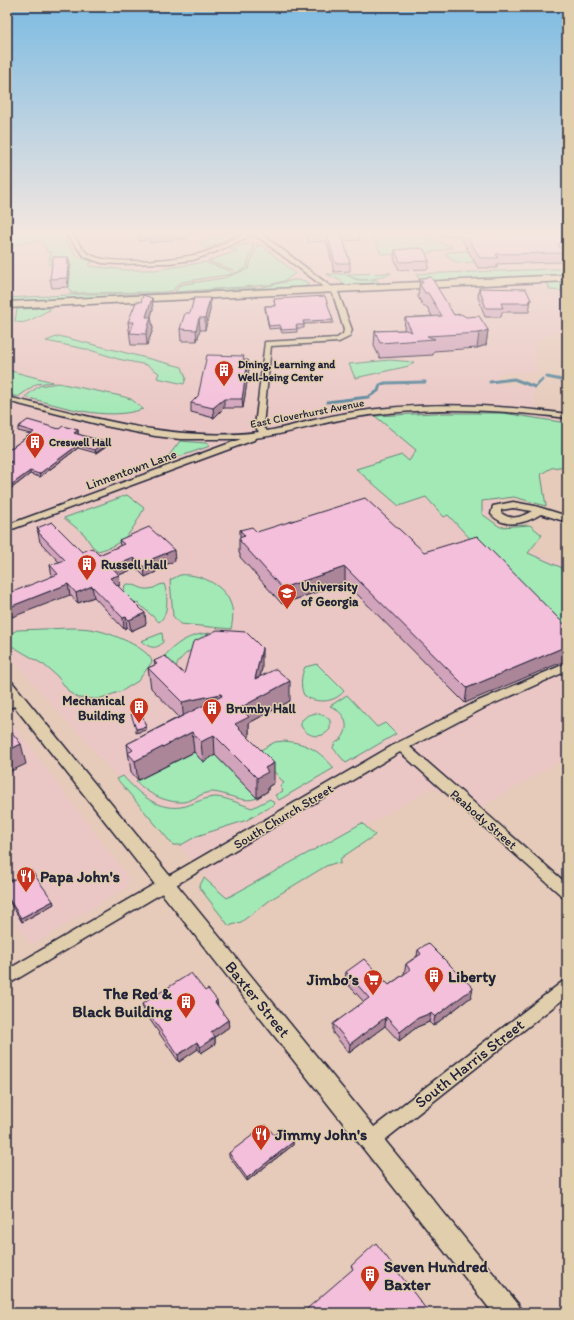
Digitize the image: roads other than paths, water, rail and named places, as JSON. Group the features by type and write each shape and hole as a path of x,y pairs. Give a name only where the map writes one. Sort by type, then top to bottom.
{"main road":[{"path":"7,306 279,293"},
{"name":"Baxter Street","path":"7,686 13,702 167,885 509,1313"}],"street":[{"path":"265,434 259,426 268,344 331,341 343,338 348,329 335,293"},
{"name":"East Cloverhurst Avenue","path":"7,399 136,431 206,437 265,434 349,415 420,407 462,406 526,410 567,416"},
{"name":"Linnentown Lane","path":"7,528 265,434"},
{"path":"206,437 217,443 218,446 216,451"},
{"path":"539,511 567,519"},
{"name":"South Church Street","path":"7,978 401,746 480,705 567,667"},
{"name":"Peabody Street","path":"401,746 567,892"},
{"name":"South Harris Street","path":"371,1140 567,987"}],"waterway":[{"path":"547,377 567,381"},
{"path":"490,382 514,379 535,387 542,380"},
{"path":"327,402 368,397 378,391 380,385 385,383 425,382"}],"place":[{"name":"Dining, Learning and Well-being Center","path":"224,387"},
{"name":"Creswell Hall","path":"35,459"},
{"name":"Russell Hall","path":"87,581"},
{"name":"University of Georgia","path":"287,610"},
{"name":"Mechanical Building","path":"139,724"},
{"name":"Brumby Hall","path":"212,725"},
{"name":"Papa John's","path":"26,893"},
{"name":"Liberty","path":"434,993"},
{"name":"Jimbo’s","path":"373,996"},
{"name":"The Red & Black Building","path":"186,1019"},
{"name":"Jimmy John's","path":"261,1151"},
{"name":"Seven Hundred Baxter","path":"370,1292"}]}
